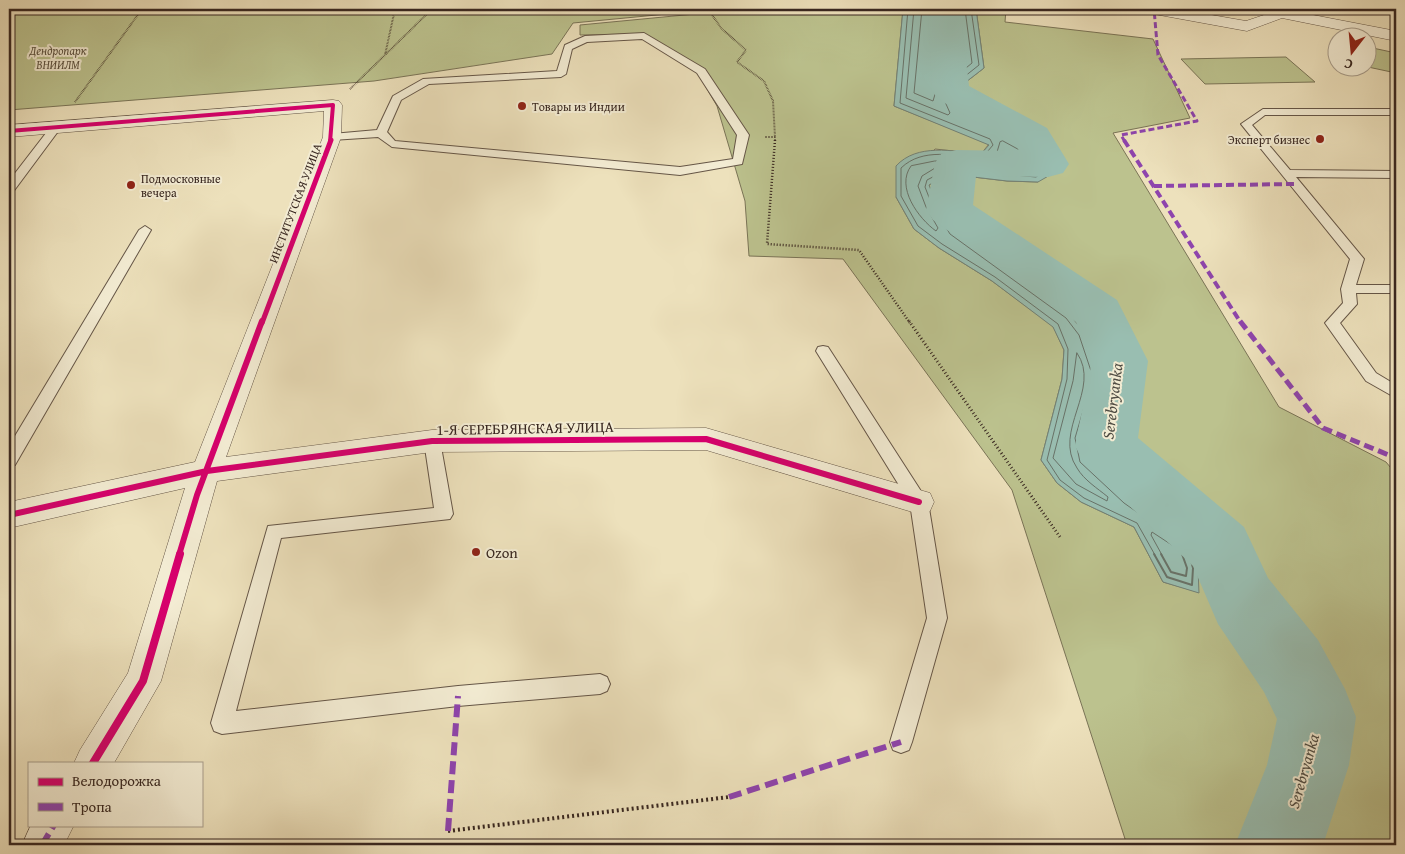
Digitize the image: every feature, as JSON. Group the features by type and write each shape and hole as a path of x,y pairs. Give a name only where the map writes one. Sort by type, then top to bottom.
{"street":[{"path":"1154,9 1247,26 1281,13 1396,36"},
{"path":"9,131 333,105"},
{"name":"ИНСТИТУТСКАЯ УЛИЦА","path":"94,762 143,681 197,495 332,136 333,105"},
{"name":"1-Я СЕРЕБРЯНСКАЯ УЛИЦА","path":"9,516 207,471 432,441 706,439 919,502"},
{"path":"42,845 53,826"}],"lane":[{"path":"644,36 701,71 743,135 738,162 680,171 392,144 382,133 397,98 426,81 561,74 568,47 585,39 644,36"},
{"path":"1396,112 1263,112 1246,124 1357,258 1348,290 1350,304 1332,323 1372,377 1396,392"},
{"path":"9,189 57,126"},
{"path":"332,136 382,133"},
{"path":"1285,173 1396,174"},
{"path":"9,460 145,230"},
{"path":"1348,290 1396,290"},
{"path":"823,351 919,502 937,618 901,742"},
{"path":"432,441 444,514 274,531 222,723 458,696 600,684"}],"path":[{"path":"57,126 142,9"},
{"path":"385,55 395,9"},
{"path":"333,105 432,9"},
{"path":"708,9 721,28 746,50 738,62 764,81 773,101 775,137 767,244 859,250 1060,537"},
{"path":"743,135 775,137"},
{"path":"448,831 729,797"}],"green space":[{"name":"Дендропарк ВНИИЛМ","path":"9,9 719,9 573,23 552,54 374,81 9,110"},
{"path":"747,9 903,9 894,106 989,144 981,154 935,149 896,197 914,229 939,248 992,281 1053,326 1064,350 1062,379 1041,460 1057,483 1081,502 1134,527 1163,582 1198,592 1198,567 1084,460 1080,439 1099,377 1084,332 1069,314 953,230 936,203 929,185 948,174 1007,181 1038,182 1045,151 958,104 953,92 984,68 976,9 1006,9 1005,22 1153,39 1190,118 1113,133 1279,407 1386,462 1396,474 1396,845 1127,845 1012,490 843,259 749,256 745,201 717,106 697,72 637,34 580,35 580,25"},
{"path":"1378,49 1396,53 1396,73 1378,69"},
{"path":"1286,57 1315,82 1205,84 1181,59"}],"water":[{"path":"903,9 976,9 984,68 953,92 958,104 1045,151 1057,171 1038,182 1007,181 948,174 929,185 936,203 953,230 1069,314 1084,332 1099,377 1080,439 1084,460 1127,499 1191,544 1198,567 1199,593 1163,582 1134,527 1081,502 1057,483 1041,460 1062,379 1064,350 1053,327 992,281 939,248 914,229 896,197 896,166 905,159 914,154 936,150 981,154 989,145 894,106"}],"waterway":[{"name":"Serebryanka","path":"944,9 951,91 1032,137 1048,164 956,163 949,210 1098,312 1120,361 1106,446 1220,548 1243,601 1291,666 1317,717 1308,765 1279,845"}],"marked path":[{"path":"1154,9 1158,55 1197,121 1121,135 1238,319 1323,428 1396,458"},
{"path":"1154,186 1294,184"},
{"path":"448,831 458,696"},
{"path":"729,797 901,742"},
{"path":"42,845 53,826"}],"cycle path":[{"path":"9,131 333,105 332,137 197,495 143,681 94,762"},
{"path":"9,515 207,471 432,441 706,439 919,502"}],"place":[{"name":"Товары из Индии","path":"522,106"},
{"name":"Эксперт бизнес","path":"1320,139"},
{"name":"Подмосковные вечера","path":"131,185"},
{"name":"Ozon","path":"476,552"}]}
